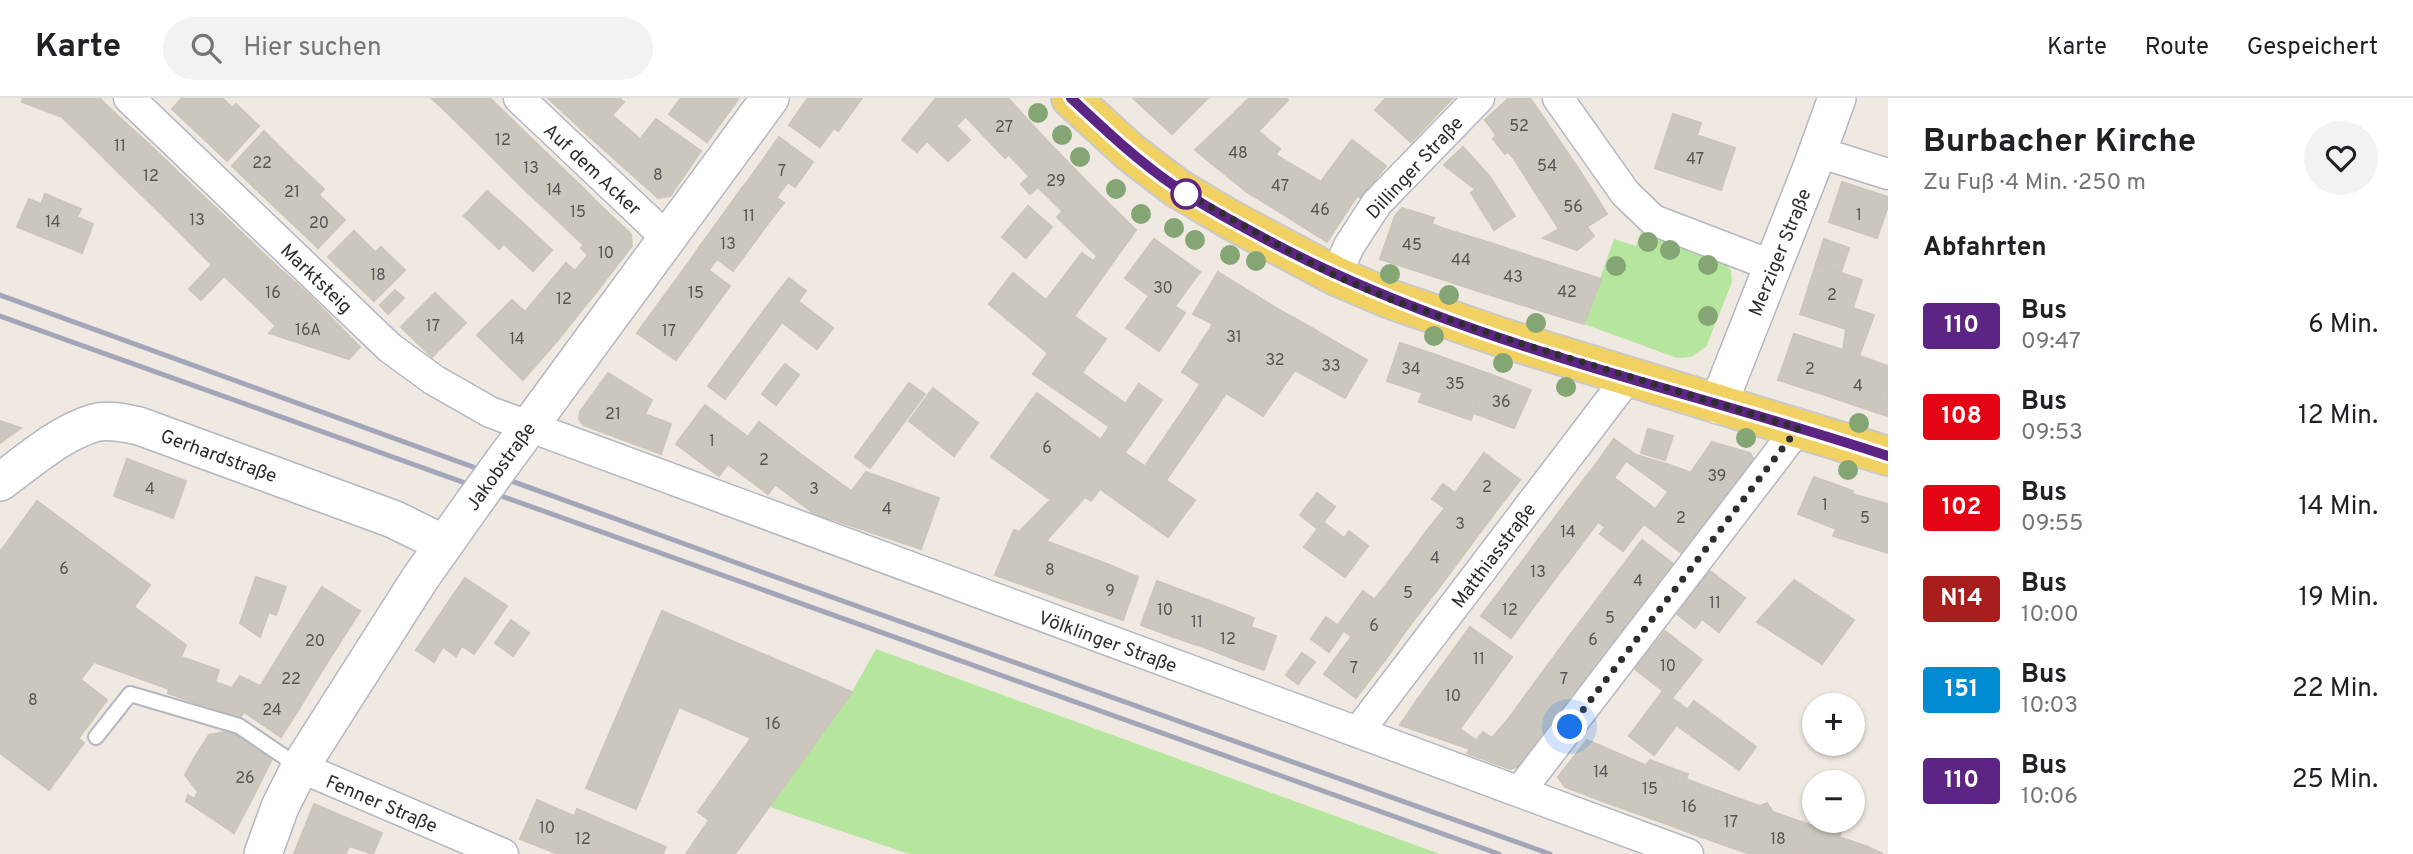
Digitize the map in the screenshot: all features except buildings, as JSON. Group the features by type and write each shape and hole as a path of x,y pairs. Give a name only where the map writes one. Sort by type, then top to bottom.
{"main road":[{"path":"1071,98 1129,152 1177,188 1336,276 1427,312 1628,377 1888,456"}],"street":[{"name":"Marktsteig","path":"129,98 405,361 478,406 528,426"},
{"name":"Auf dem Acker","path":"519,98 668,239"},
{"name":"Jakobstraße","path":"263,854 280,807 300,767 444,544 770,98"},
{"name":"Dillinger Straße","path":"1336,276 1349,246 1377,202 1479,98"},
{"path":"1558,98 1625,192 1653,220 1773,266"},
{"name":"Merziger Straße","path":"1718,405 1837,98"},
{"path":"1818,152 1888,174"},
{"name":"Matthiasstraße","path":"1358,732 1628,377"},
{"name":"Gerhardstraße","path":"0,482 55,442 74,432 96,423 139,425 410,526 444,544"},
{"name":"Völklinger Straße","path":"528,426 1688,854"},
{"path":"1520,791 1798,428"},
{"name":"Fenner Straße","path":"300,767 503,854"}],"lane":[{"path":"96,737 130,694 239,726 300,767"}],"green space":[{"path":"1641,232 1720,260 1731,270 1732,282 1706,347 1691,357 1677,358 1584,324 1614,239 1636,246"},
{"path":"876,649 1440,854 909,854 770,807 852,692"}],"railway":[{"path":"0,295 759,571 1550,854"},
{"path":"0,316 1499,854"}],"bus line":[{"name":"110","path":"1071,98 1129,152 1177,188 1336,276 1390,299 1500,337 1888,456"}],"route":[{"path":"1186,194 1177,188 1336,276 1390,299 1500,337 1798,428 1570,727"}]}
